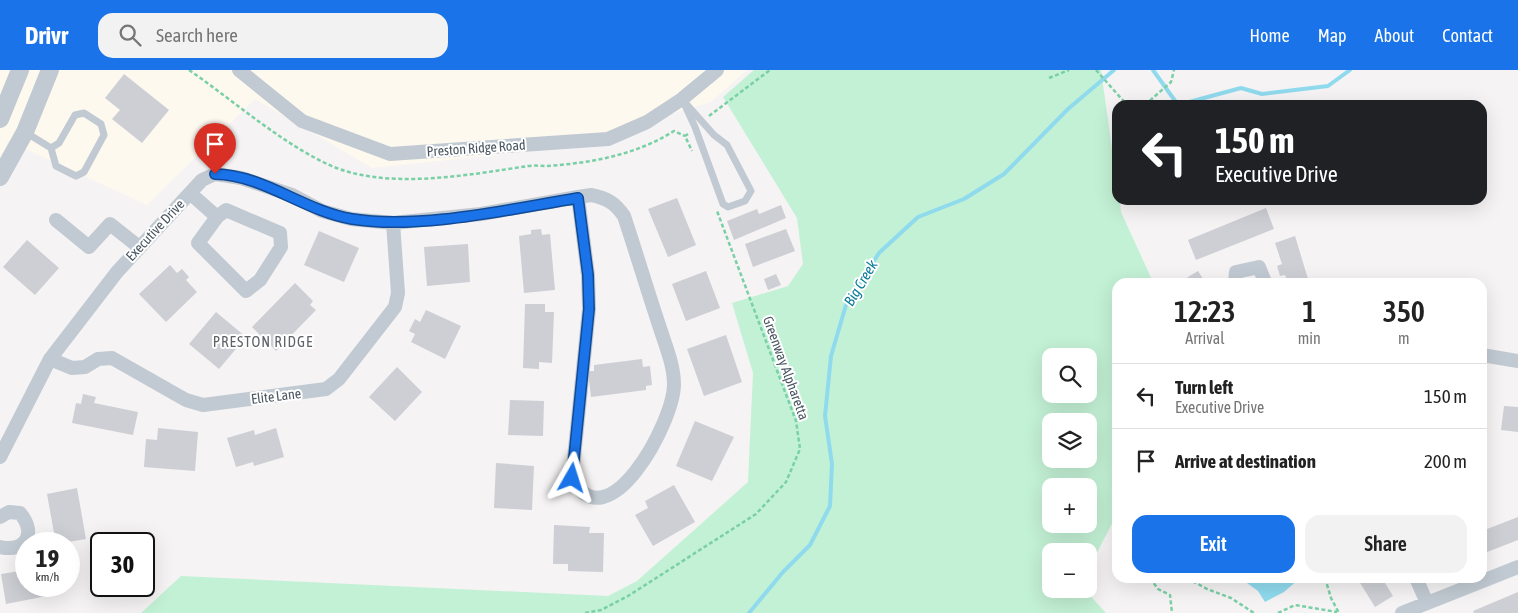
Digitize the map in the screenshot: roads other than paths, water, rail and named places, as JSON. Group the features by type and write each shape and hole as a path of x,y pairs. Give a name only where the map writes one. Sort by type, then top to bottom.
{"street":[{"path":"0,119 20,70"},
{"path":"0,176 25,132 50,70"},
{"name":"Preston Ridge Road","path":"240,70 302,121 390,154 608,139 647,122 682,99 717,70"},
{"name":"Executive Drive","path":"0,457 50,359 139,247 202,180 215,174 226,174 292,196 322,211 351,219 393,223 481,214 592,195 604,198 616,205 624,216 669,358 674,382 668,415 651,450 626,481 608,496 599,500 592,498 577,488 572,478 589,309 588,275 578,198"},
{"path":"190,192 217,217"},
{"path":"226,210 280,232 281,247 260,280 246,291 198,243 217,217 226,210"},
{"path":"56,220 89,247 110,224 139,247"},
{"name":"Elite Lane","path":"50,359 72,368 85,367 98,359 112,358 186,400 202,405 326,389 339,379 395,307 398,293 393,223"},
{"path":"1235,278 1236,272 1253,266 1258,267 1263,278"},
{"path":"1487,356 1518,361"},
{"path":"0,517 9,512 20,513 28,522 29,532 20,546 8,549 0,547"},
{"path":"1487,579 1518,567"},
{"path":"1418,583 1427,602"},
{"path":"1402,613 1476,583"}],"lane":[{"path":"682,99 714,135 727,145 752,191 745,201 728,207 722,204 695,128 682,99"},
{"path":"25,132 50,148 56,166 76,176 84,172 104,135 101,124 84,113 75,115 60,143 50,148"}],"water":[{"path":"1247,583 1294,583 1284,592 1265,602 1258,591"}],"waterway":[{"name":"Big Creek","path":"749,613 783,572 810,545 830,506 832,464 825,416 831,356 846,305 879,253 918,217 964,199 1004,174 1068,109 1114,70"},
{"path":"1153,70 1174,100"},
{"path":"1197,100 1241,88 1262,94 1328,86 1350,70"}],"district":[{"name":"PRESTON RIDGE","path":"263,342"}]}
